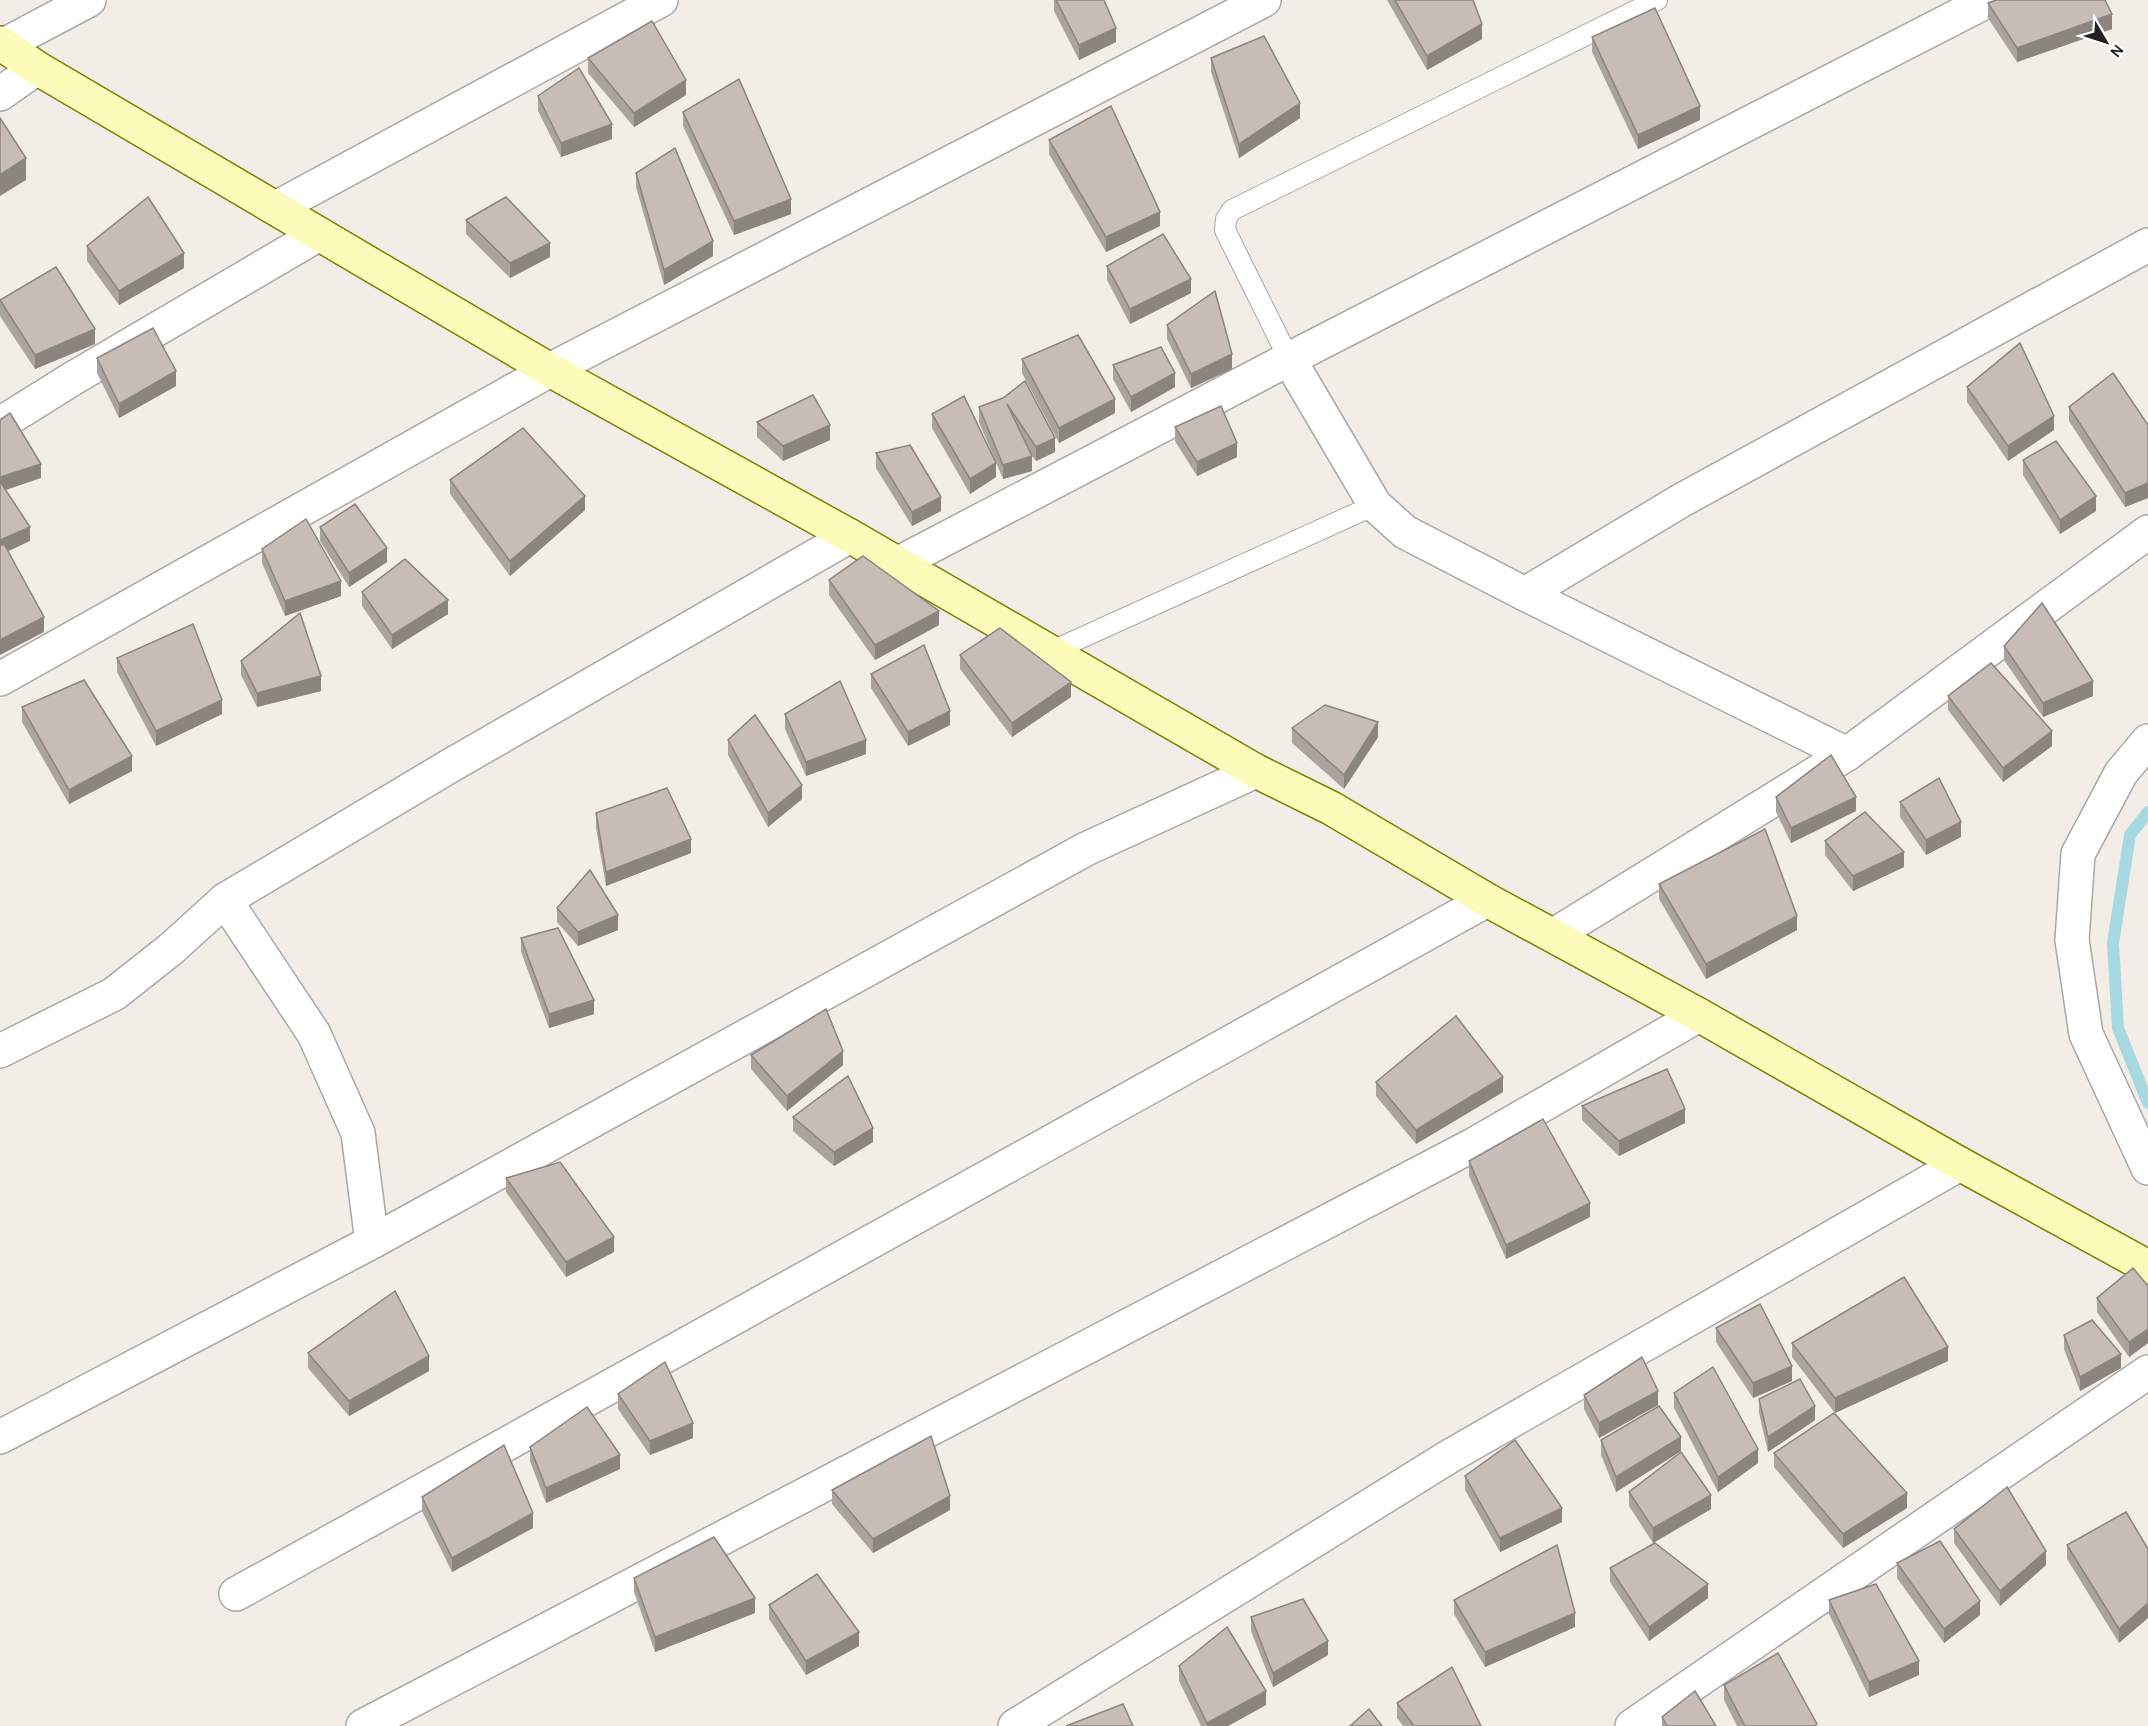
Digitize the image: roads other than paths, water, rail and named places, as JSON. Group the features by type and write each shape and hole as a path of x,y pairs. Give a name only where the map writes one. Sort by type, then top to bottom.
{"main road":[{"path":"2,44 37,68 550,370 850,536 1256,771 1331,808 1487,900 1699,1015 1960,1164 2148,1267"}],"street":[{"path":"2,44 89,0"},
{"path":"276,208 661,0"},
{"path":"0,679 550,370 1264,0"},
{"path":"897,564 1289,359 1989,0"},
{"path":"0,94 37,68"},
{"path":"0,424 72,378 319,234"},
{"path":"1525,594 1682,500 2148,245"},
{"path":"1289,359 1374,505 1405,532 1847,754"},
{"path":"1554,935 1847,754 2148,532"},
{"path":"0,1051 114,994 171,949 225,900 459,761 850,536"},
{"path":"2148,741 2121,773 2079,854 2072,940 2086,1034 2148,1168"},
{"path":"0,1437 372,1242 1086,849 1256,771"},
{"path":"225,900 315,1034 358,1133 372,1242"},
{"path":"236,1594 1487,900"},
{"path":"363,1726 1473,1145 1699,1015"},
{"path":"1015,1726 1450,1455 1960,1164"},
{"path":"1632,1726 2148,1372"}],"lane":[{"path":"1289,359 1225,230 1226,219 1233,210 1657,0"},
{"path":"1050,652 1374,505"}],"waterway":[{"path":"2148,812 2130,835 2113,943 2118,1028 2148,1103"}]}
